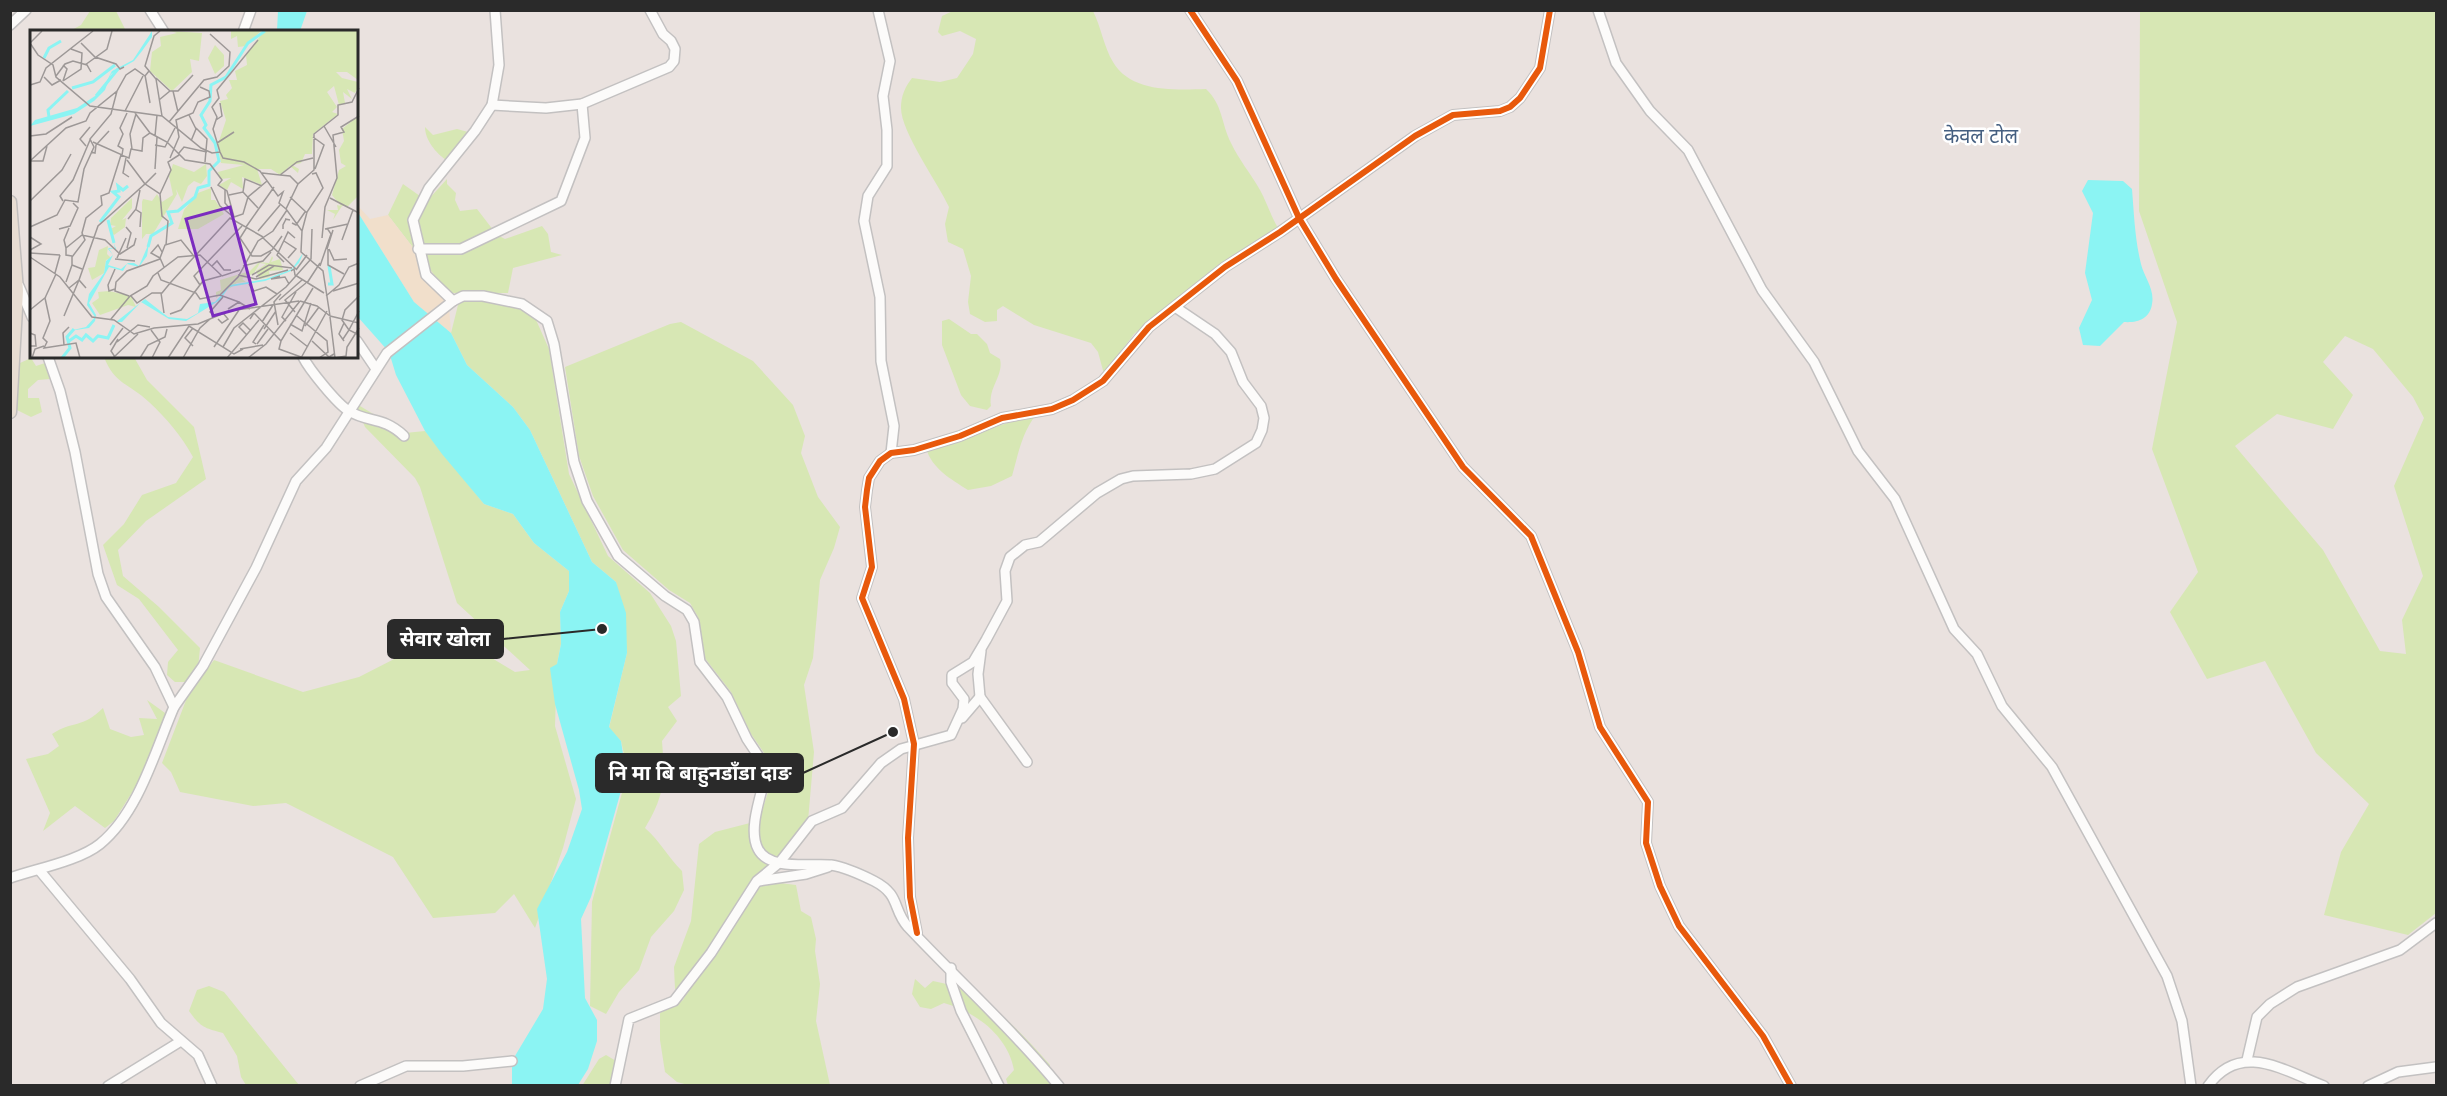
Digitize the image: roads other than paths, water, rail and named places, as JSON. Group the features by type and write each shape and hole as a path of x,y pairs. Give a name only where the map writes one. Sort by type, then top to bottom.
{"main road":[{"path":"10,202 14,276 10,412"}],"street":[{"path":"10,25 26,10"},
{"path":"150,10 163,30"},
{"path":"244,30 251,10"},
{"path":"453,301 426,275 418,249 413,220 429,188 475,131 492,105 499,65 495,10"},
{"path":"492,105 546,108 582,104 669,67 674,61 675,49 671,40 663,34 650,10"},
{"path":"878,10 890,61 883,96 887,130 886,166 868,196 864,222 880,297 881,361 894,426 891,453"},
{"path":"1190,10 1237,81 1299,218 1377,342 1463,467 1531,536 1578,652 1600,727 1648,802 1646,843 1674,916 1763,1036 1791,1086"},
{"path":"917,933 910,897 908,838 914,744 904,699 862,598 872,567 865,507 869,478 880,460 891,453 914,450 960,436 1002,418 1052,409 1073,400 1103,381 1149,327 1225,267 1415,136 1453,115 1500,111 1510,107 1520,98 1540,68 1550,10"},
{"path":"1598,10 1616,63 1650,111 1688,150 1762,290 1814,362 1858,451 1895,499 1954,629 1977,654 2002,706 2052,767 2167,976 2181,1021 2191,1086"},
{"path":"418,249 460,249 561,201 585,138 582,104"},
{"path":"14,276 30,312"},
{"path":"10,878 24,873 40,872 100,845 136,796 174,707 203,666 256,568 291,489 326,448 387,353 453,301 463,296 483,296 522,304 547,321 554,344 574,462 587,501 618,556 665,596 687,610 694,622 700,662 727,697 747,739 767,769 763,793 754,821 758,849 767,858 780,862 833,865 872,880 890,891 908,926 951,968 981,1003 1029,1048 1059,1086"},
{"path":"615,1086 629,1019 674,1001 711,953 757,881 780,862 812,821 842,808 881,763 901,749 951,735 964,699 952,683 952,675 973,662 1007,601 1005,571 1010,557 1025,545 1039,542 1097,493 1121,479 1133,476 1191,474 1215,469 1256,443 1264,418 1261,406 1243,382 1231,352 1215,334 1175,307"},
{"path":"358,342 376,369"},
{"path":"48,358 60,391 75,452 98,574 106,597 146,652 174,707"},
{"path":"304,358 309,368 349,411 382,421 404,436"},
{"path":"982,647 978,674 980,697 1026,762"},
{"path":"955,726 980,697"},
{"path":"757,881 806,874 833,865"},
{"path":"40,872 130,978 161,1023 198,1055 212,1086"},
{"path":"2247,1060 2258,1017 2270,1004 2296,987 2400,950 2436,923"},
{"path":"951,968 951,982 961,1011 999,1086"},
{"path":"108,1086 181,1041"},
{"path":"2208,1086 2225,1068 2247,1060 2268,1063 2324,1086"},
{"path":"360,1086 406,1066 463,1066 512,1061"},
{"path":"2368,1086 2398,1072 2436,1066"}],"water":[{"path":"278,11 307,11 300,30 277,30"},
{"path":"2088,180 2123,181 2132,189 2139,255 2153,299 2146,317 2134,322 2124,322 2100,346 2083,345 2079,328 2092,300 2085,273 2093,213 2082,191"},
{"path":"358,213 414,302 451,333 467,365 513,407 530,430 592,562 616,582 626,613 627,653 609,727 621,741 626,773 591,897 581,919 585,998 597,1020 597,1041 588,1069 578,1085 512,1085 512,1061 543,1009 547,979 537,909 567,852 582,809 579,790 555,704 550,668 557,664 561,644 560,612 569,591 569,571 534,543 513,514 484,504 442,454 425,431 396,375 389,352 358,317"}],"place":[{"name":"सेवार खोला","path":"602,629"},
{"name":"नि मा बि बाहुनडाँडा दाङ","path":"893,732"}],"district":[{"name":"केवल टोल","path":"1981,136"}]}
